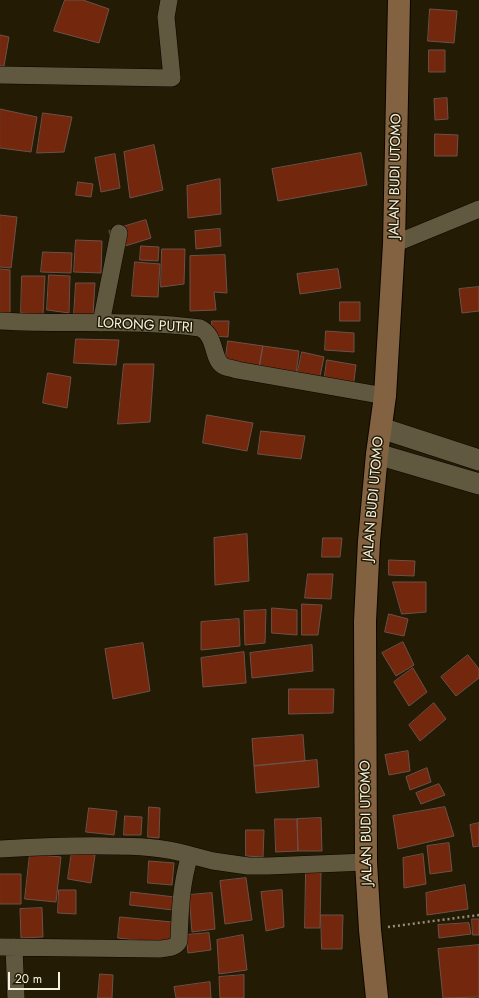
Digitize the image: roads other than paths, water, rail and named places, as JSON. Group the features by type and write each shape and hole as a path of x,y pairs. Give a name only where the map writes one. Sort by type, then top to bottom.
{"main road":[{"name":"JALAN BUDI UTOMO","path":"377,998 370,930 366,862 365,621 369,541 377,454 385,396 394,244 399,0"}],"street":[{"path":"0,75 172,78 166,18 169,0"},
{"path":"394,244 479,209"},
{"path":"101,323 119,233"},
{"name":"LORONG PUTRI","path":"0,321 33,323 151,324 200,328 210,337 218,360 222,365 237,370 385,396"},
{"path":"381,428 479,460"},
{"path":"377,454 479,484"},
{"path":"0,850 45,846 132,846 161,848 219,862 248,866 366,862"},
{"path":"16,998 7,947 160,949 173,947 178,944 180,906 185,871 190,856"}]}
